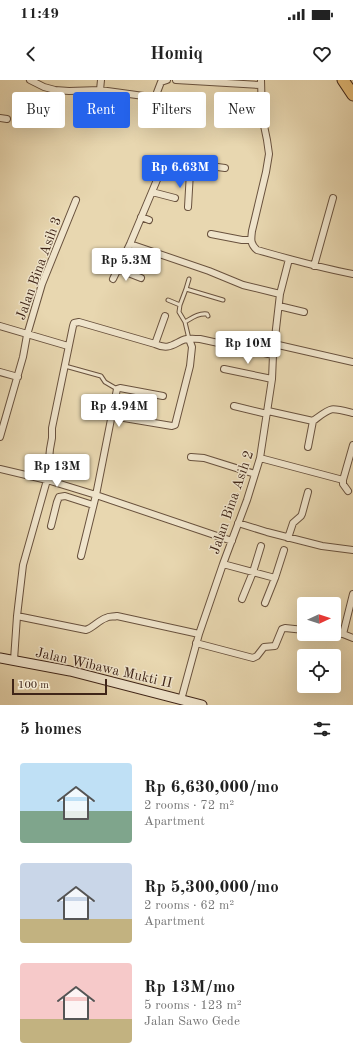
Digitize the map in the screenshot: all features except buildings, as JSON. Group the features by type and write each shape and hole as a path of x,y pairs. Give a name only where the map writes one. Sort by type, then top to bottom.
{"highway":[{"path":"343,80 353,95"}],"main road":[{"name":"Jalan Wibawa Mukti II","path":"0,658 70,671 196,704"}],"street":[{"path":"30,80 44,87 55,90 100,90 151,97 156,95 162,82 167,80"},
{"path":"100,90 101,80"},
{"path":"176,80 261,82 262,116 268,154 266,172 251,240 253,246 257,250 289,259 353,274"},
{"path":"0,118 7,119"},
{"path":"188,207 190,172 192,166 195,164 225,168"},
{"path":"113,278 130,244 162,168 166,167 190,172"},
{"path":"152,192 175,198"},
{"path":"314,266 333,198"},
{"name":"Jalan Bina Asih 3","path":"0,437 24,357 28,335 42,284 76,200"},
{"path":"141,216 149,220"},
{"path":"211,234 242,240 251,240"},
{"path":"130,244 209,271 243,285 280,294"},
{"name":"Jalan Bina Asih 2","path":"181,700 196,643 260,458 268,412 280,294 289,259"},
{"path":"118,269 141,278"},
{"path":"279,306 304,312"},
{"path":"156,344 165,316"},
{"path":"14,660 17,616 23,566 47,480 52,428 74,323 79,322 166,347 172,346 184,340 200,339 273,354"},
{"path":"0,326 68,346"},
{"path":"112,416 172,426 175,425 190,366 192,347 189,339"},
{"path":"274,344 353,362"},
{"path":"224,369 272,379"},
{"path":"0,372 18,376"},
{"path":"81,556 96,495 117,389 120,388 163,396"},
{"path":"234,406 313,421"},
{"path":"308,447 313,421 330,409 334,408 353,413"},
{"path":"0,411 7,413"},
{"path":"348,491 343,484 343,480 353,446"},
{"path":"191,457 204,458 255,474"},
{"path":"260,458 343,480"},
{"path":"0,469 47,480 96,495 232,541"},
{"path":"288,538 293,523 302,514 308,492"},
{"path":"52,526 59,497 65,496 93,505"},
{"path":"238,523 288,538 322,546 353,550"},
{"path":"242,599 253,572 261,546"},
{"path":"265,603 284,550"},
{"path":"223,564 275,578"},
{"path":"353,594 343,634 353,638"},
{"path":"17,616 86,630 92,628 98,622 107,617 117,616 199,634"},
{"path":"196,643 253,658 257,656 264,647 275,646 282,629 297,629"}],"lane":[{"path":"189,279 179,312 185,322 189,339"},
{"path":"186,289 224,300"},
{"path":"168,300 180,305"},
{"path":"185,322 202,313 207,314 208,316"},
{"path":"65,366 101,376 105,382 117,389"}]}
